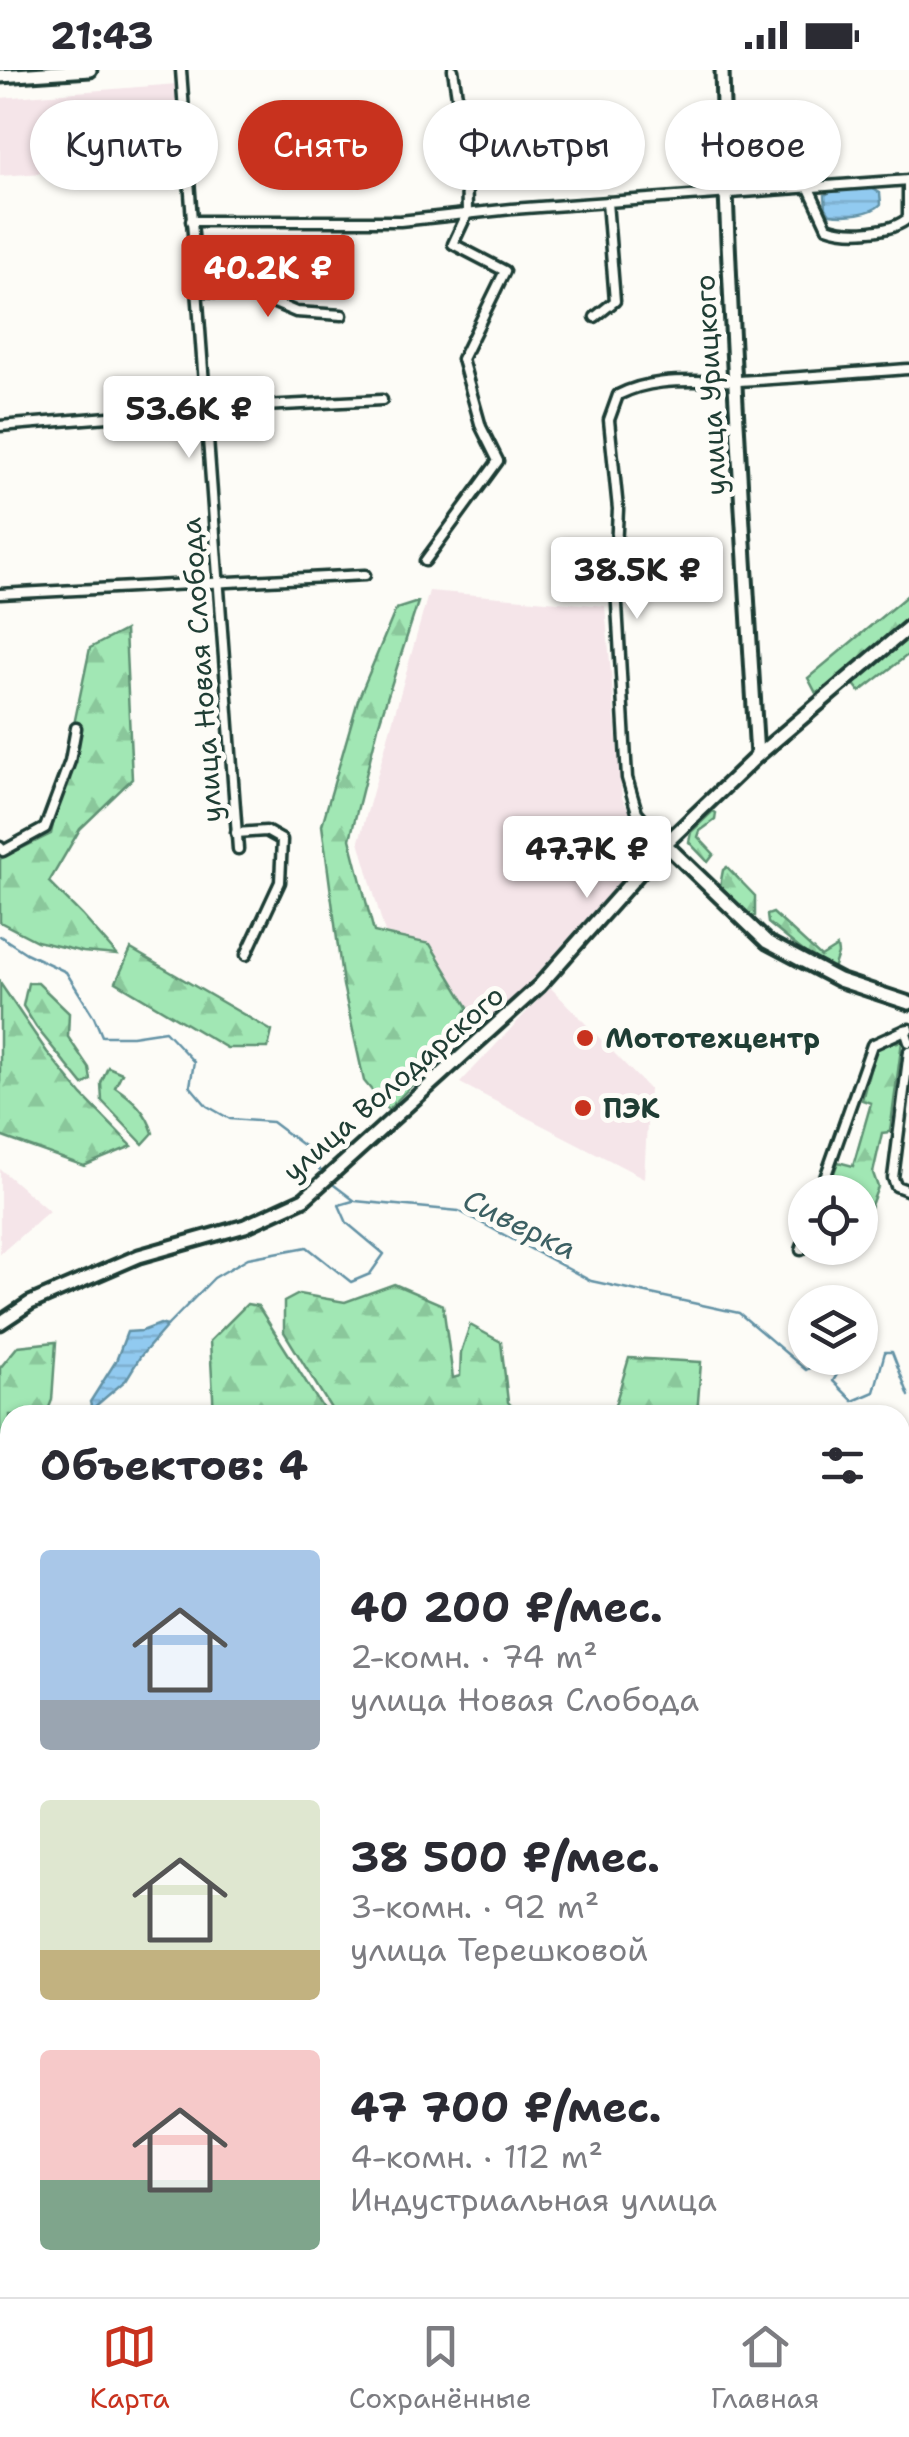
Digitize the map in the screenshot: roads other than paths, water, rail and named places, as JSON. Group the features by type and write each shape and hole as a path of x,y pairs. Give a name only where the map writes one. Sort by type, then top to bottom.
{"main road":[{"path":"0,76 90,70"},
{"name":"улица Урицкого","path":"722,70 734,382 757,756"},
{"path":"909,627 757,756 665,844 767,942 839,980 909,1003"},
{"name":"улица Володарского","path":"0,1323 30,1303 138,1256 245,1226 304,1199 539,986 665,844"}],"street":[{"name":"улица Новая Слобода","path":"180,70 238,848"},
{"path":"424,561 498,462 481,427 462,358 506,271 454,244 467,214 466,154 454,70"},
{"path":"810,190 827,227 840,232 899,227 908,218 908,180 841,184"},
{"path":"191,221 400,221 512,208 761,190"},
{"path":"595,317 616,302 607,202"},
{"path":"196,290 258,296 296,312 342,315"},
{"path":"665,844 636,812 626,778 615,570 618,509 608,420 618,396 635,386 662,382 734,382 909,368"},
{"path":"0,426 204,409 382,400"},
{"path":"0,594 364,576"},
{"path":"0,847 3,852 45,828 70,761 76,728"},
{"path":"236,832 266,831 282,840 280,882 246,956"},
{"path":"826,1175 872,1045 907,1030 909,1042"},
{"path":"909,1051 893,1178 896,1186 909,1191"}],"water":[{"path":"868,186 880,193 881,204 864,213 830,214 825,195"},
{"path":"160,1324 167,1326 126,1380 97,1405 91,1405 116,1361 127,1332"}],"waterway":[{"name":"Сиверка","path":"0,936 66,972 102,1036 165,1031 194,1062 190,1086 207,1106 230,1119 272,1122 304,1146 324,1176"},
{"name":"Сиверка","path":"330,1182 355,1201 459,1211 591,1281 739,1313 788,1355"},
{"path":"167,1326 214,1278 248,1258 307,1247 351,1282 370,1274 384,1254 347,1223 339,1205 353,1201"},
{"name":"Сиверка","path":"837,1375 833,1381 853,1401 874,1392 885,1352 892,1352 909,1396"}],"place":[{"name":"Мототехцентр","path":"585,1038"},
{"name":"ПЭК","path":"583,1108"}]}
